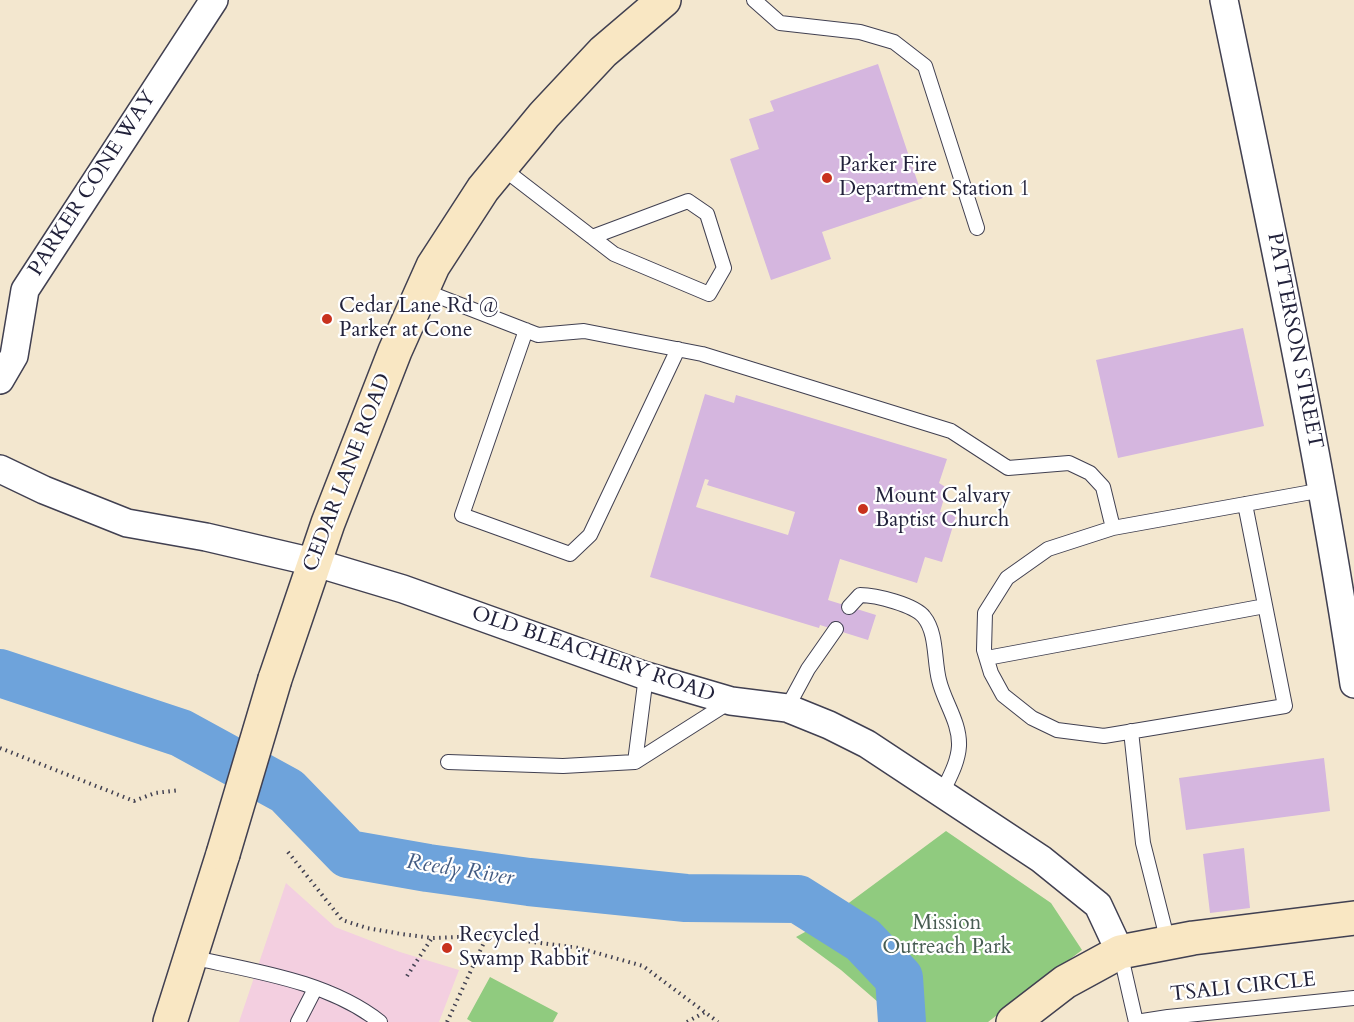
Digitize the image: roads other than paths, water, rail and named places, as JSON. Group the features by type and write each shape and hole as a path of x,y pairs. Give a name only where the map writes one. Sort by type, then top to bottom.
{"main road":[{"name":"CEDAR LANE ROAD","path":"170,1022 223,854 274,679 313,562 395,351 433,266 483,189 544,115 603,52 664,0"},
{"path":"1013,1022 1065,982 1120,952 1168,942 1354,918"}],"street":[{"name":"PARKER CONE WAY","path":"0,380 14,356 25,290 214,0"},
{"name":"PATTERSON STREET","path":"1224,0 1323,490 1354,684"},
{"name":"OLD BLEACHERY ROAD","path":"0,469 127,523 206,537 313,562 403,589 646,676 731,701 787,708 829,725 867,744 1041,859 1098,904 1120,952"}],"lane":[{"path":"754,0 780,23 860,32 894,42 925,66 977,228"},
{"path":"501,167 614,254 709,294 724,268 707,214 688,201 592,237"},
{"path":"422,290 538,335 584,332 702,354 951,431 1008,468 1069,463 1090,473 1103,487 1113,528"},
{"path":"525,330 462,515 570,554 590,535 678,350"},
{"path":"1245,504 1285,706 1104,736 1057,730 1032,718 1003,695 991,673 984,650 985,613 1007,578 1048,549 1113,528 1245,504 1323,490"},
{"path":"849,607 860,595 869,595 915,609 926,618 932,636 939,681 955,722 959,745 954,769 942,793"},
{"path":"987,658 1265,606"},
{"path":"787,708 808,669 836,629"},
{"path":"635,762 646,676"},
{"path":"448,762 563,766 635,762 731,701"},
{"path":"1131,731 1143,843 1168,942"},
{"path":"1120,952 1136,1022"},
{"path":"190,957 291,979 361,1007 380,1022"},
{"path":"298,1022 315,989"},
{"name":"TSALI CIRCLE","path":"1136,1022 1354,998"}],"waterway":[{"name":"Reedy River","path":"0,673 181,733 287,791 348,854 529,882 686,898 798,899 863,940 899,978 902,1022"}],"place":[{"name":"Parker Fire Department Station 1","path":"827,178"},
{"name":"Cedar Lane Rd @ Parker at Cone","path":"327,319"},
{"name":"Mount Calvary Baptist Church","path":"863,509"},
{"name":"Recycled Swamp Rabbit","path":"447,948"}],"park label":[{"name":"Mission Outreach Park","path":"947,936"}]}
